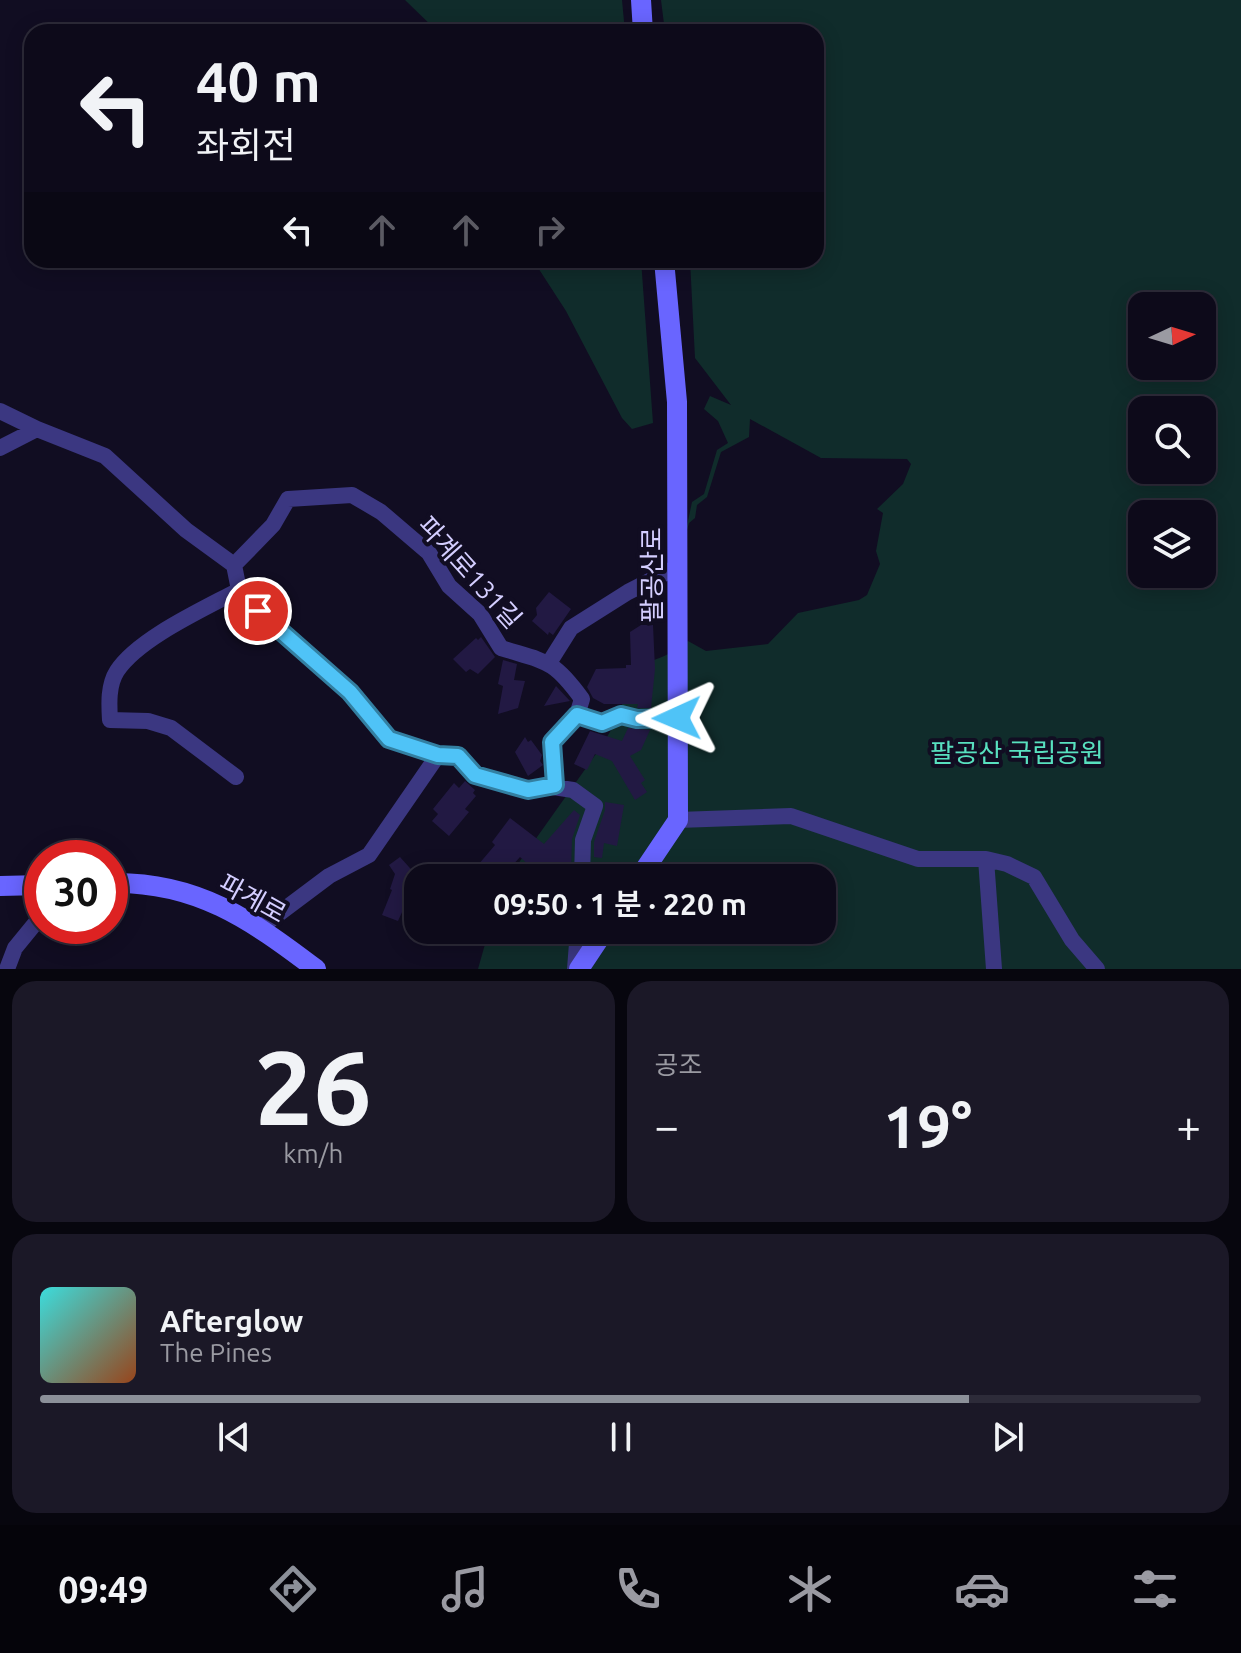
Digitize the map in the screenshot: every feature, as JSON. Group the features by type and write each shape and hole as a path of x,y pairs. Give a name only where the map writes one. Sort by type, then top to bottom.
{"street":[{"path":"641,0 642,24"},
{"name":"팔공산로","path":"665,268 677,402 678,820"},
{"path":"0,411 105,456 186,530 234,565 239,590 258,611 350,692 389,739 438,755 458,756 475,775 528,790 555,785 552,742 577,715 602,723 621,715 637,719 677,718"},
{"path":"0,448 37,429"},
{"name":"파계로131길","path":"234,565 273,525 288,499 352,495 381,512 429,553 449,586 480,614 501,648 549,663 563,673 582,699 577,715"},
{"path":"549,663 571,628 628,592 677,567"},
{"path":"236,777 171,728 148,721 110,720 108,697 116,671 137,651 172,626 239,590"},
{"path":"261,927 329,876 369,855 438,755"},
{"path":"547,786 573,790 595,806 583,840 582,864"},
{"path":"648,864 678,820 791,816 918,859 986,859 1007,864 1034,877 1072,940 1097,969"},
{"path":"986,859 994,969"},
{"name":"파계로","path":"128,882 140,882 218,903 261,927 316,969"},
{"path":"0,886 24,885"},
{"path":"7,969 15,948 24,937"},
{"path":"577,969 578,944"},
{"path":"577,969 595,944"}],"green space":[{"path":"405,0 622,0 624,24 430,24"},
{"name":"팔공산 국립공원","path":"661,0 1241,0 1241,969 478,969 485,944 836,944 836,864 518,864 603,744 615,723 636,668 688,641 706,651 768,644 798,613 859,600 867,595 880,564 876,551 883,513 877,509 903,484 911,464 907,459 821,458 750,419 749,437 721,452 707,497 697,505 695,518 689,523 684,540 692,502 704,494 717,450 728,443 718,421 704,409 710,396 731,405 695,358 690,268 824,268 824,24 664,24"},
{"path":"538,268 642,268 653,423 632,429 622,418 566,311"}],"building":[{"path":"549,592 571,609 553,635 549,632 548,635 532,621 537,615 536,608"},
{"path":"641,625 653,625 655,669 651,708 637,708 638,704 604,704 593,698 587,687 596,669 626,668 626,665 631,665 630,632"},
{"path":"481,637 495,657 478,674 470,669 466,672 453,659"},
{"path":"503,660 517,664 514,680 525,681 518,708 498,714 503,686 498,684"},
{"path":"556,686 570,701 544,706"},
{"path":"628,728 650,730 641,750 630,756 645,780 641,783 647,792 635,800 612,761 595,754 587,770 574,764 590,731 622,741"},
{"path":"525,737 542,755 540,761 543,765 528,776 515,752"},
{"path":"465,781 475,790 473,793 476,796 465,809 469,812 449,836 432,821 438,814 433,809 454,783 459,788"},
{"path":"605,802 624,805 617,846 604,843 602,858 594,857 594,842"},
{"path":"574,810 580,815 572,839 571,864 528,864 520,857 514,864 479,864 495,845 492,842 510,818 544,844"},
{"path":"400,857 406,864 404,908 398,921 382,915 395,874 389,865"}],"route":[{"path":"258,611 350,692 389,739 438,755 458,756 475,775 528,790 555,785 552,742 577,715 602,723 621,715 637,719 677,718"}]}
